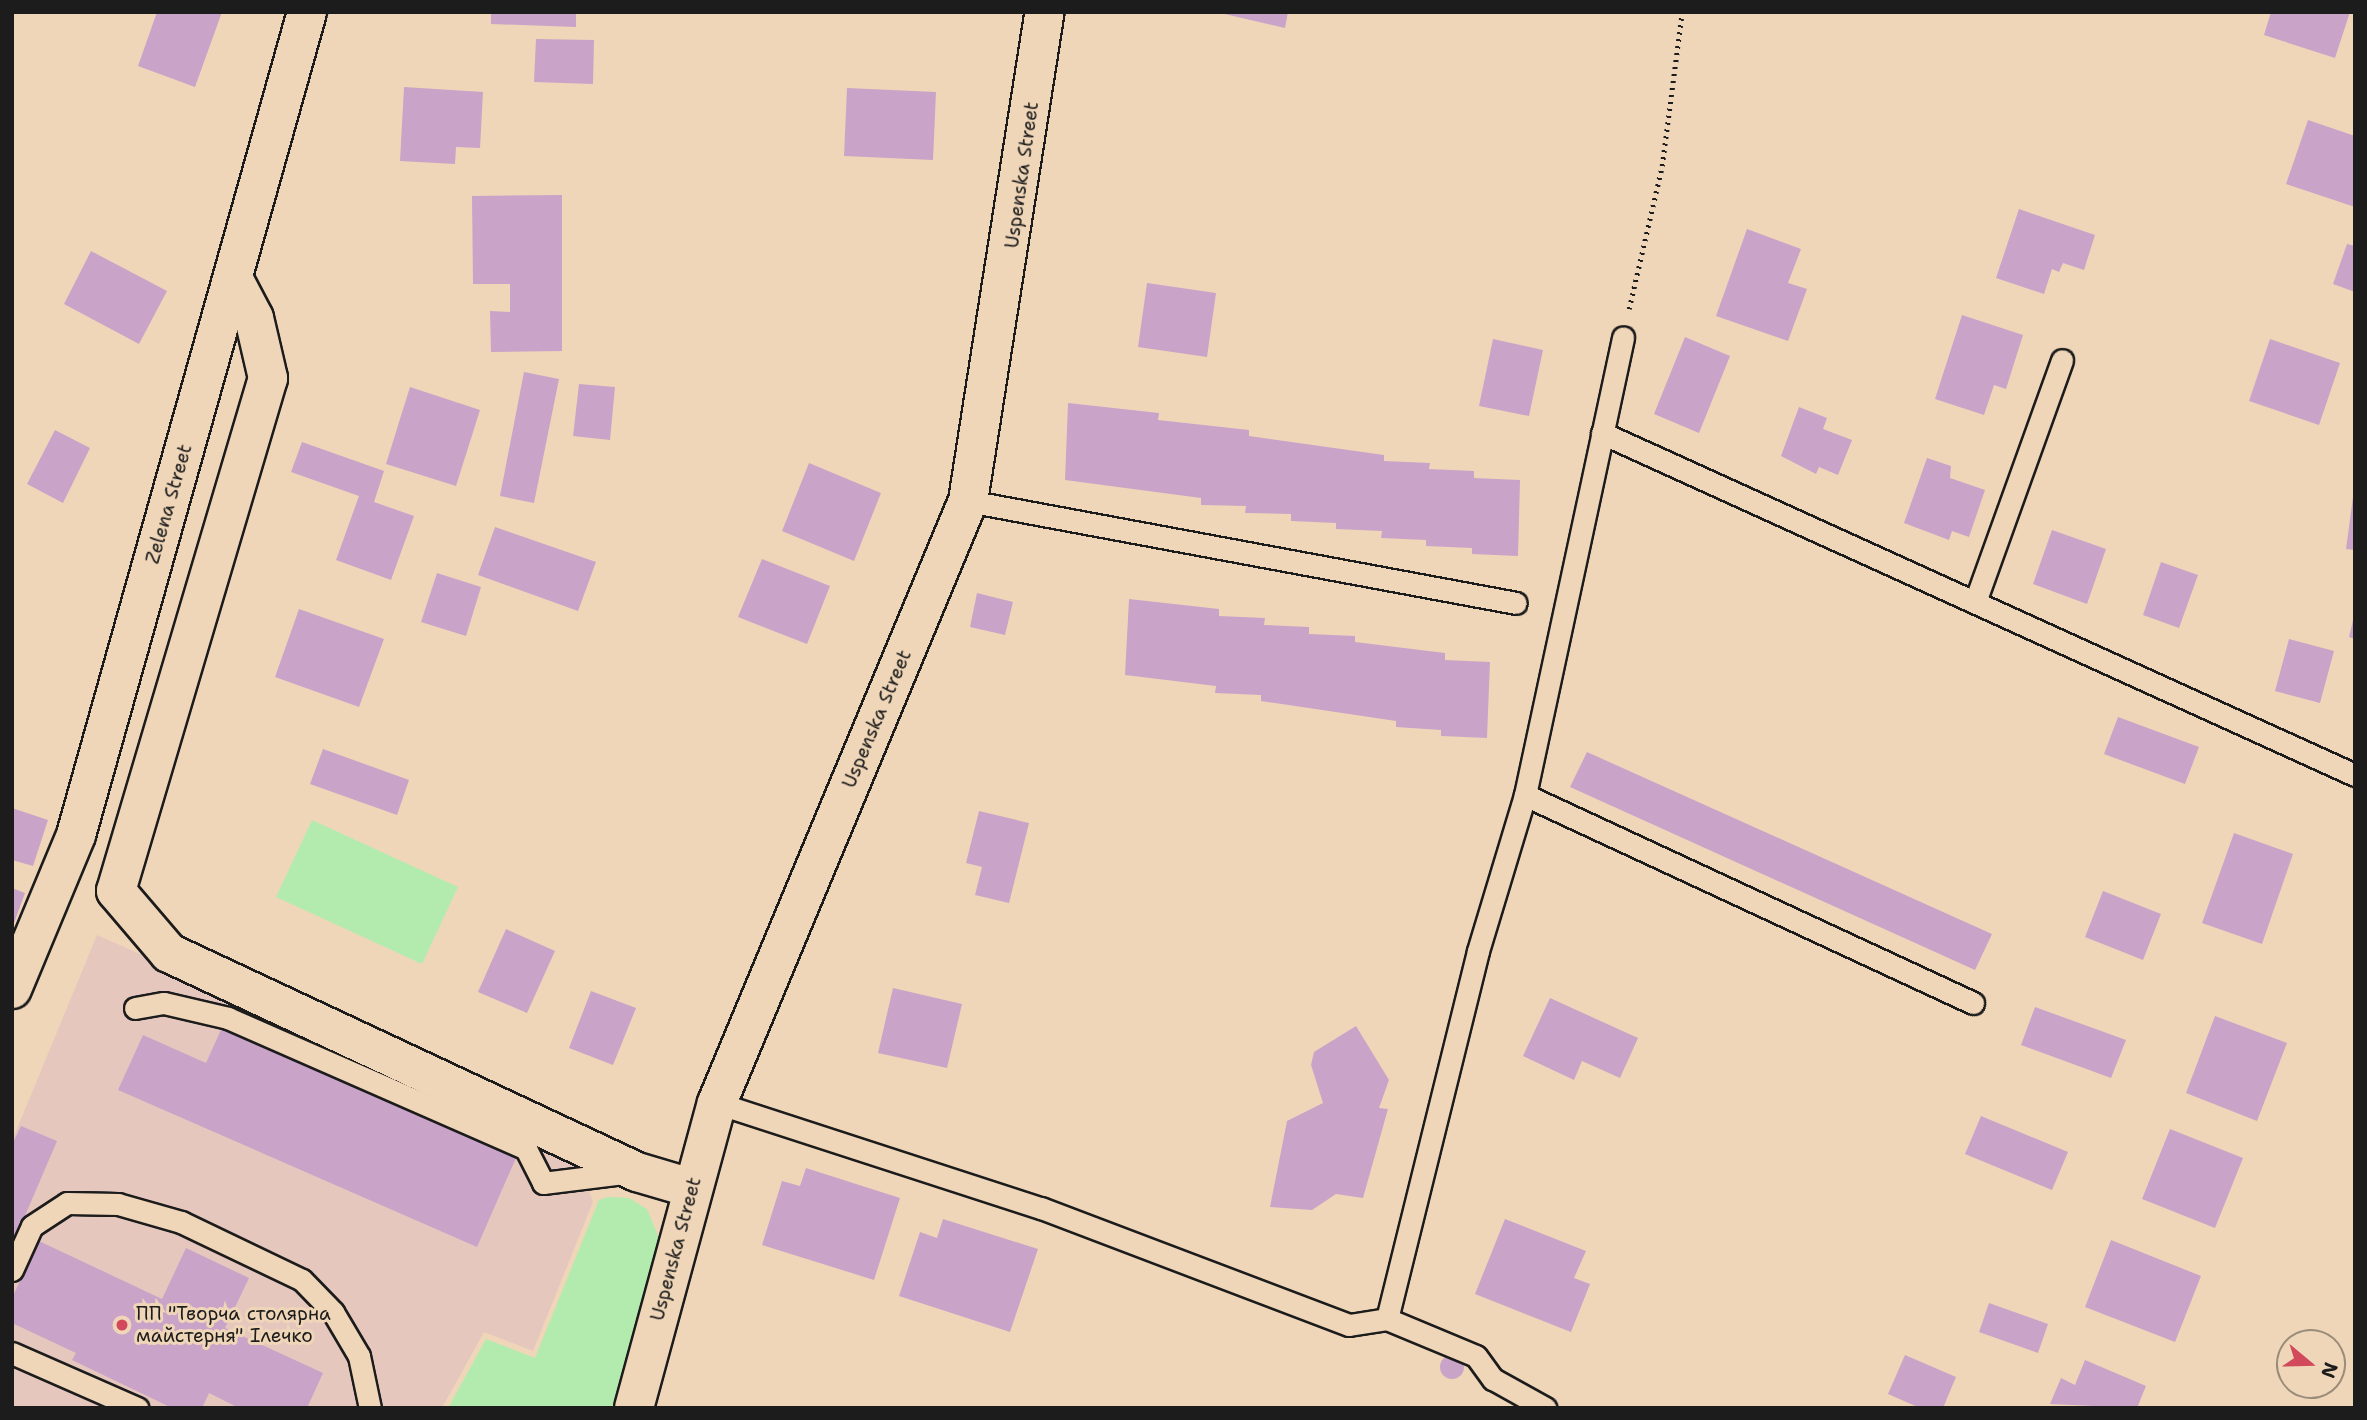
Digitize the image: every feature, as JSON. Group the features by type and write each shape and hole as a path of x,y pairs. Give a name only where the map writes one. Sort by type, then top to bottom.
{"street":[{"name":"Zelena Street","path":"12,989 66,862 307,12"},
{"name":"Uspenska Street","path":"634,1408 691,1188 717,1103 968,501 1045,12"},
{"path":"117,891 268,378 254,318 233,278"},
{"path":"66,862 117,891 169,953 637,1172 691,1188"}],"lane":[{"path":"1387,1319 1478,951 1525,795 1623,337"},
{"path":"1975,602 2062,360"},
{"path":"1602,433 2355,775"},
{"path":"968,501 1517,603"},
{"path":"1525,795 1973,1003"},
{"path":"135,1007 164,1003 228,1018 526,1149 543,1183 637,1172"},
{"path":"717,1103 1041,1208 1349,1325 1387,1319 1476,1356 1493,1379 1545,1408"},
{"path":"12,1270 32,1226 67,1203 118,1204 181,1222 302,1280 333,1312 359,1356 370,1408"},
{"path":"12,1353 136,1408"}],"path":[{"path":"1623,337 1662,166 1682,12"}],"shaded area":[{"path":"97,935 571,1143 593,1202 533,1351 484,1332 442,1408 12,1408 12,1141"}],"green space":[{"path":"312,820 458,887 422,964 276,897"},
{"path":"608,1197 629,1198 647,1209 659,1238 612,1408 448,1408 486,1339 535,1358 599,1200"}],"building":[{"path":"157,12 222,12 195,87 138,66"},
{"path":"491,12 576,12 576,27 491,24"},
{"path":"1216,12 1288,12 1285,28"},
{"path":"2271,12 2350,12 2335,58 2264,35"},
{"path":"536,39 594,40 593,84 534,82"},
{"path":"404,87 483,92 480,148 456,147 455,164 400,161"},
{"path":"847,88 936,92 933,160 844,156"},
{"path":"2308,120 2355,136 2355,207 2286,184"},
{"path":"562,195 562,351 491,352 490,311 510,312 510,284 473,284 472,196"},
{"path":"2019,209 2095,235 2084,270 2063,263 2059,272 2052,269 2044,294 1996,278"},
{"path":"1747,229 1801,249 1788,283 1807,289 1788,341 1716,316"},
{"path":"2347,244 2355,246 2355,292 2333,284"},
{"path":"91,251 167,291 139,344 64,304"},
{"path":"1147,283 1216,293 1207,357 1138,347"},
{"path":"1962,315 2023,335 2006,389 1994,385 1984,415 1935,399"},
{"path":"1685,337 1730,356 1699,433 1654,414"},
{"path":"1493,339 1543,350 1529,416 1479,406"},
{"path":"2270,339 2340,363 2319,425 2249,401"},
{"path":"524,372 559,379 534,503 500,496"},
{"path":"579,384 615,387 610,440 573,436"},
{"path":"410,387 480,410 456,486 386,464"},
{"path":"1068,403 1159,413 1158,420 1249,430 1249,436 1384,455 1384,461 1430,463 1429,469 1474,471 1474,478 1520,480 1518,556 1472,554 1472,548 1426,546 1426,540 1381,538 1382,531 1336,529 1336,523 1291,521 1291,514 1245,513 1246,506 1201,505 1201,498 1065,480"},
{"path":"1799,407 1827,418 1823,429 1852,440 1838,475 1819,467 1816,474 1781,456"},
{"path":"55,430 90,448 63,503 27,484"},
{"path":"302,442 384,471 374,502 414,516 391,580 336,560 359,496 291,472"},
{"path":"1927,458 1951,466 1950,478 1985,490 1969,537 1952,531 1949,540 1904,523"},
{"path":"809,463 881,493 854,561 782,531"},
{"path":"2355,497 2355,550 2346,549"},
{"path":"495,527 596,562 578,611 478,575"},
{"path":"2052,530 2106,549 2087,604 2033,584"},
{"path":"762,559 830,586 807,644 738,617"},
{"path":"2161,562 2198,575 2179,628 2143,615"},
{"path":"437,573 481,587 466,636 421,622"},
{"path":"977,593 1013,602 1005,635 970,627"},
{"path":"1129,599 1219,609 1219,616 1265,618 1264,625 1309,627 1309,634 1355,636 1355,642 1445,653 1445,660 1490,662 1487,738 1441,736 1441,730 1396,727 1396,721 1261,701 1261,695 1215,693 1216,686 1125,675"},
{"path":"299,609 384,639 359,707 275,677"},
{"path":"2355,616 2355,639 2349,637"},
{"path":"2289,639 2334,651 2320,703 2275,691"},
{"path":"2118,717 2199,747 2185,784 2104,754"},
{"path":"323,749 409,780 397,815 310,784"},
{"path":"1587,752 1992,934 1975,970 1570,787"},
{"path":"12,808 48,820 33,866 12,860"},
{"path":"979,811 1029,823 1009,903 975,895 982,867 966,863"},
{"path":"2234,833 2293,854 2262,944 2202,923"},
{"path":"12,888 25,893 13,926 12,925"},
{"path":"2103,891 2161,914 2143,960 2085,937"},
{"path":"506,929 555,951 527,1013 478,992"},
{"path":"893,988 962,1004 947,1068 878,1053"},
{"path":"591,991 636,1008 613,1065 569,1048"},
{"path":"1550,998 1638,1038 1620,1078 1582,1061 1574,1080 1523,1056"},
{"path":"2035,1007 2126,1040 2111,1078 2021,1045"},
{"path":"2215,1016 2287,1043 2257,1121 2186,1093"},
{"path":"224,1023 519,1151 477,1247 118,1090 143,1035 206,1063"},
{"path":"1356,1026 1389,1080 1379,1108 1388,1109 1363,1198 1336,1194 1312,1210 1270,1207 1287,1121 1323,1103 1311,1065 1314,1052"},
{"path":"1981,1116 2068,1152 2052,1190 1965,1154"},
{"path":"21,1126 57,1141 12,1246 12,1145"},
{"path":"2170,1129 2243,1158 2215,1228 2142,1199"},
{"path":"806,1168 900,1198 874,1280 762,1245 782,1181 800,1186"},
{"path":"943,1219 1038,1249 1010,1332 899,1296 920,1232 937,1238"},
{"path":"1505,1219 1586,1251 1574,1278 1590,1284 1571,1332 1475,1294"},
{"path":"2111,1240 2201,1276 2175,1342 2085,1307"},
{"name":"ПП \"Творча столярна майстерня\" Ілечко","path":"39,1241 162,1299 186,1248 249,1278 225,1328 323,1373 307,1408 239,1408 209,1393 202,1408 172,1408 72,1360 76,1353 12,1323 12,1298"},
{"path":"1989,1303 2048,1324 2038,1353 1979,1332"},
{"path":"1452,1355 1463,1362 1464,1367 1457,1378 1452,1379 1441,1372 1440,1367 1447,1356"},
{"path":"1905,1355 1956,1377 1943,1408 1920,1408 1888,1394"},
{"path":"2085,1360 2146,1386 2137,1408 2050,1404 2061,1378 2075,1385"}],"place":[{"name":"ПП \"Творча столярна майстерня\" Ілечко","path":"122,1325"}]}
